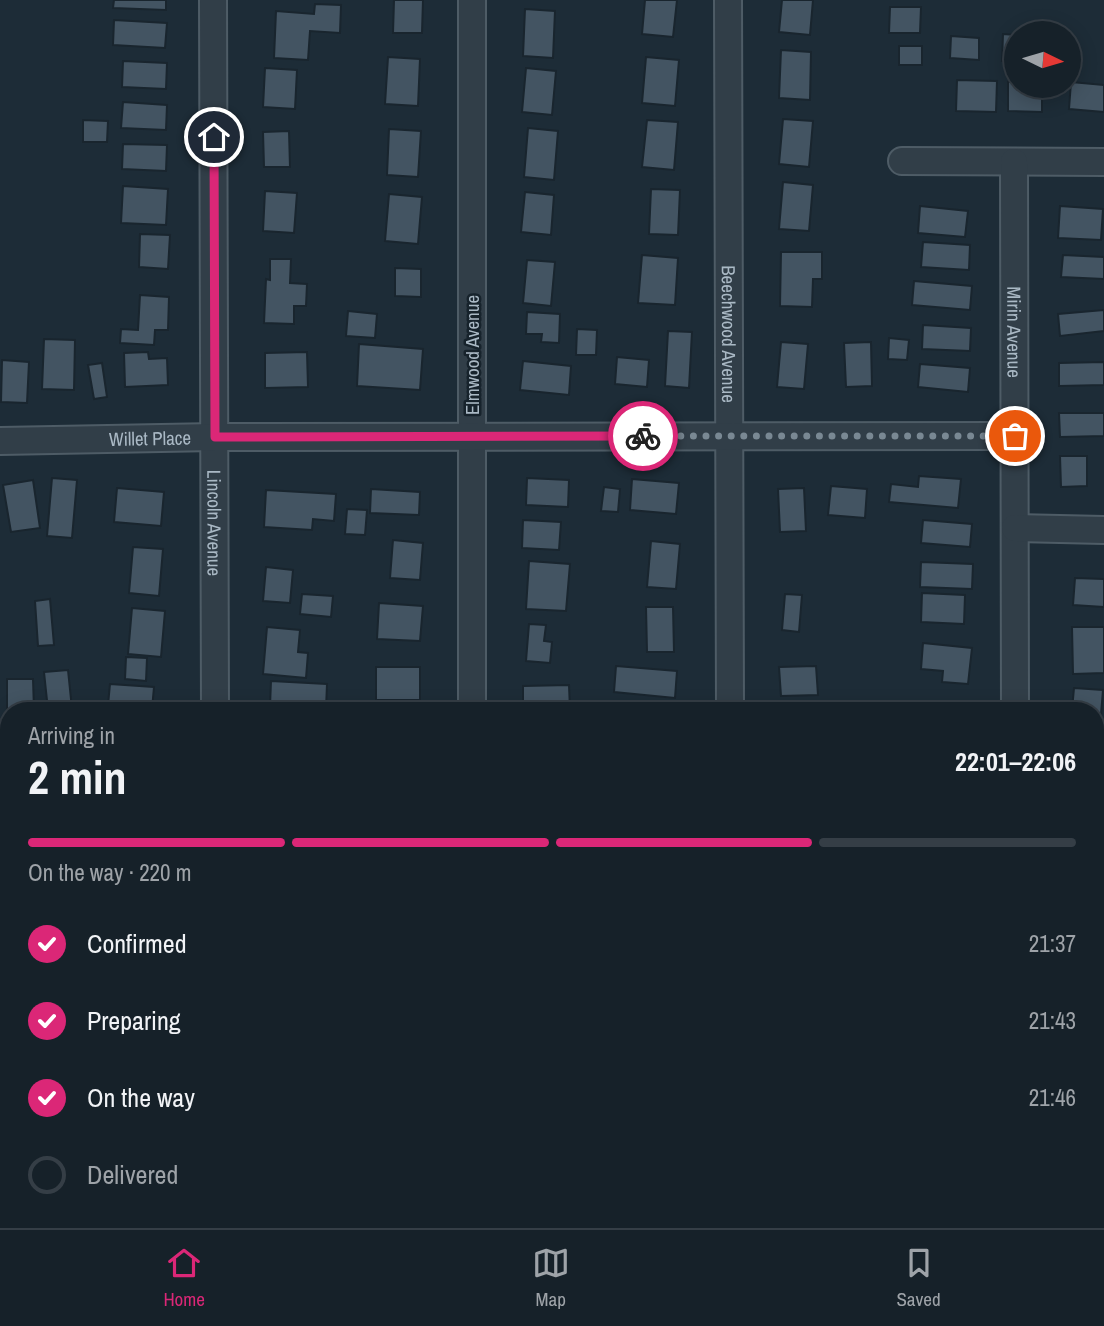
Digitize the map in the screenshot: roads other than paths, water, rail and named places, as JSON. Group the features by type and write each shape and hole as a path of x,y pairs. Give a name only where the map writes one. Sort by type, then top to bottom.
{"street":[{"name":"Lincoln Avenue","path":"213,0 215,702"},
{"name":"Elmwood Avenue","path":"472,0 472,702"},
{"name":"Beechwood Avenue","path":"727,0 730,702"},
{"path":"902,161 1104,162"},
{"name":"Mirin Avenue","path":"1014,162 1015,702"},
{"name":"Willet Place","path":"0,441 215,437 1015,436"},
{"path":"1015,528 1104,530"}]}
